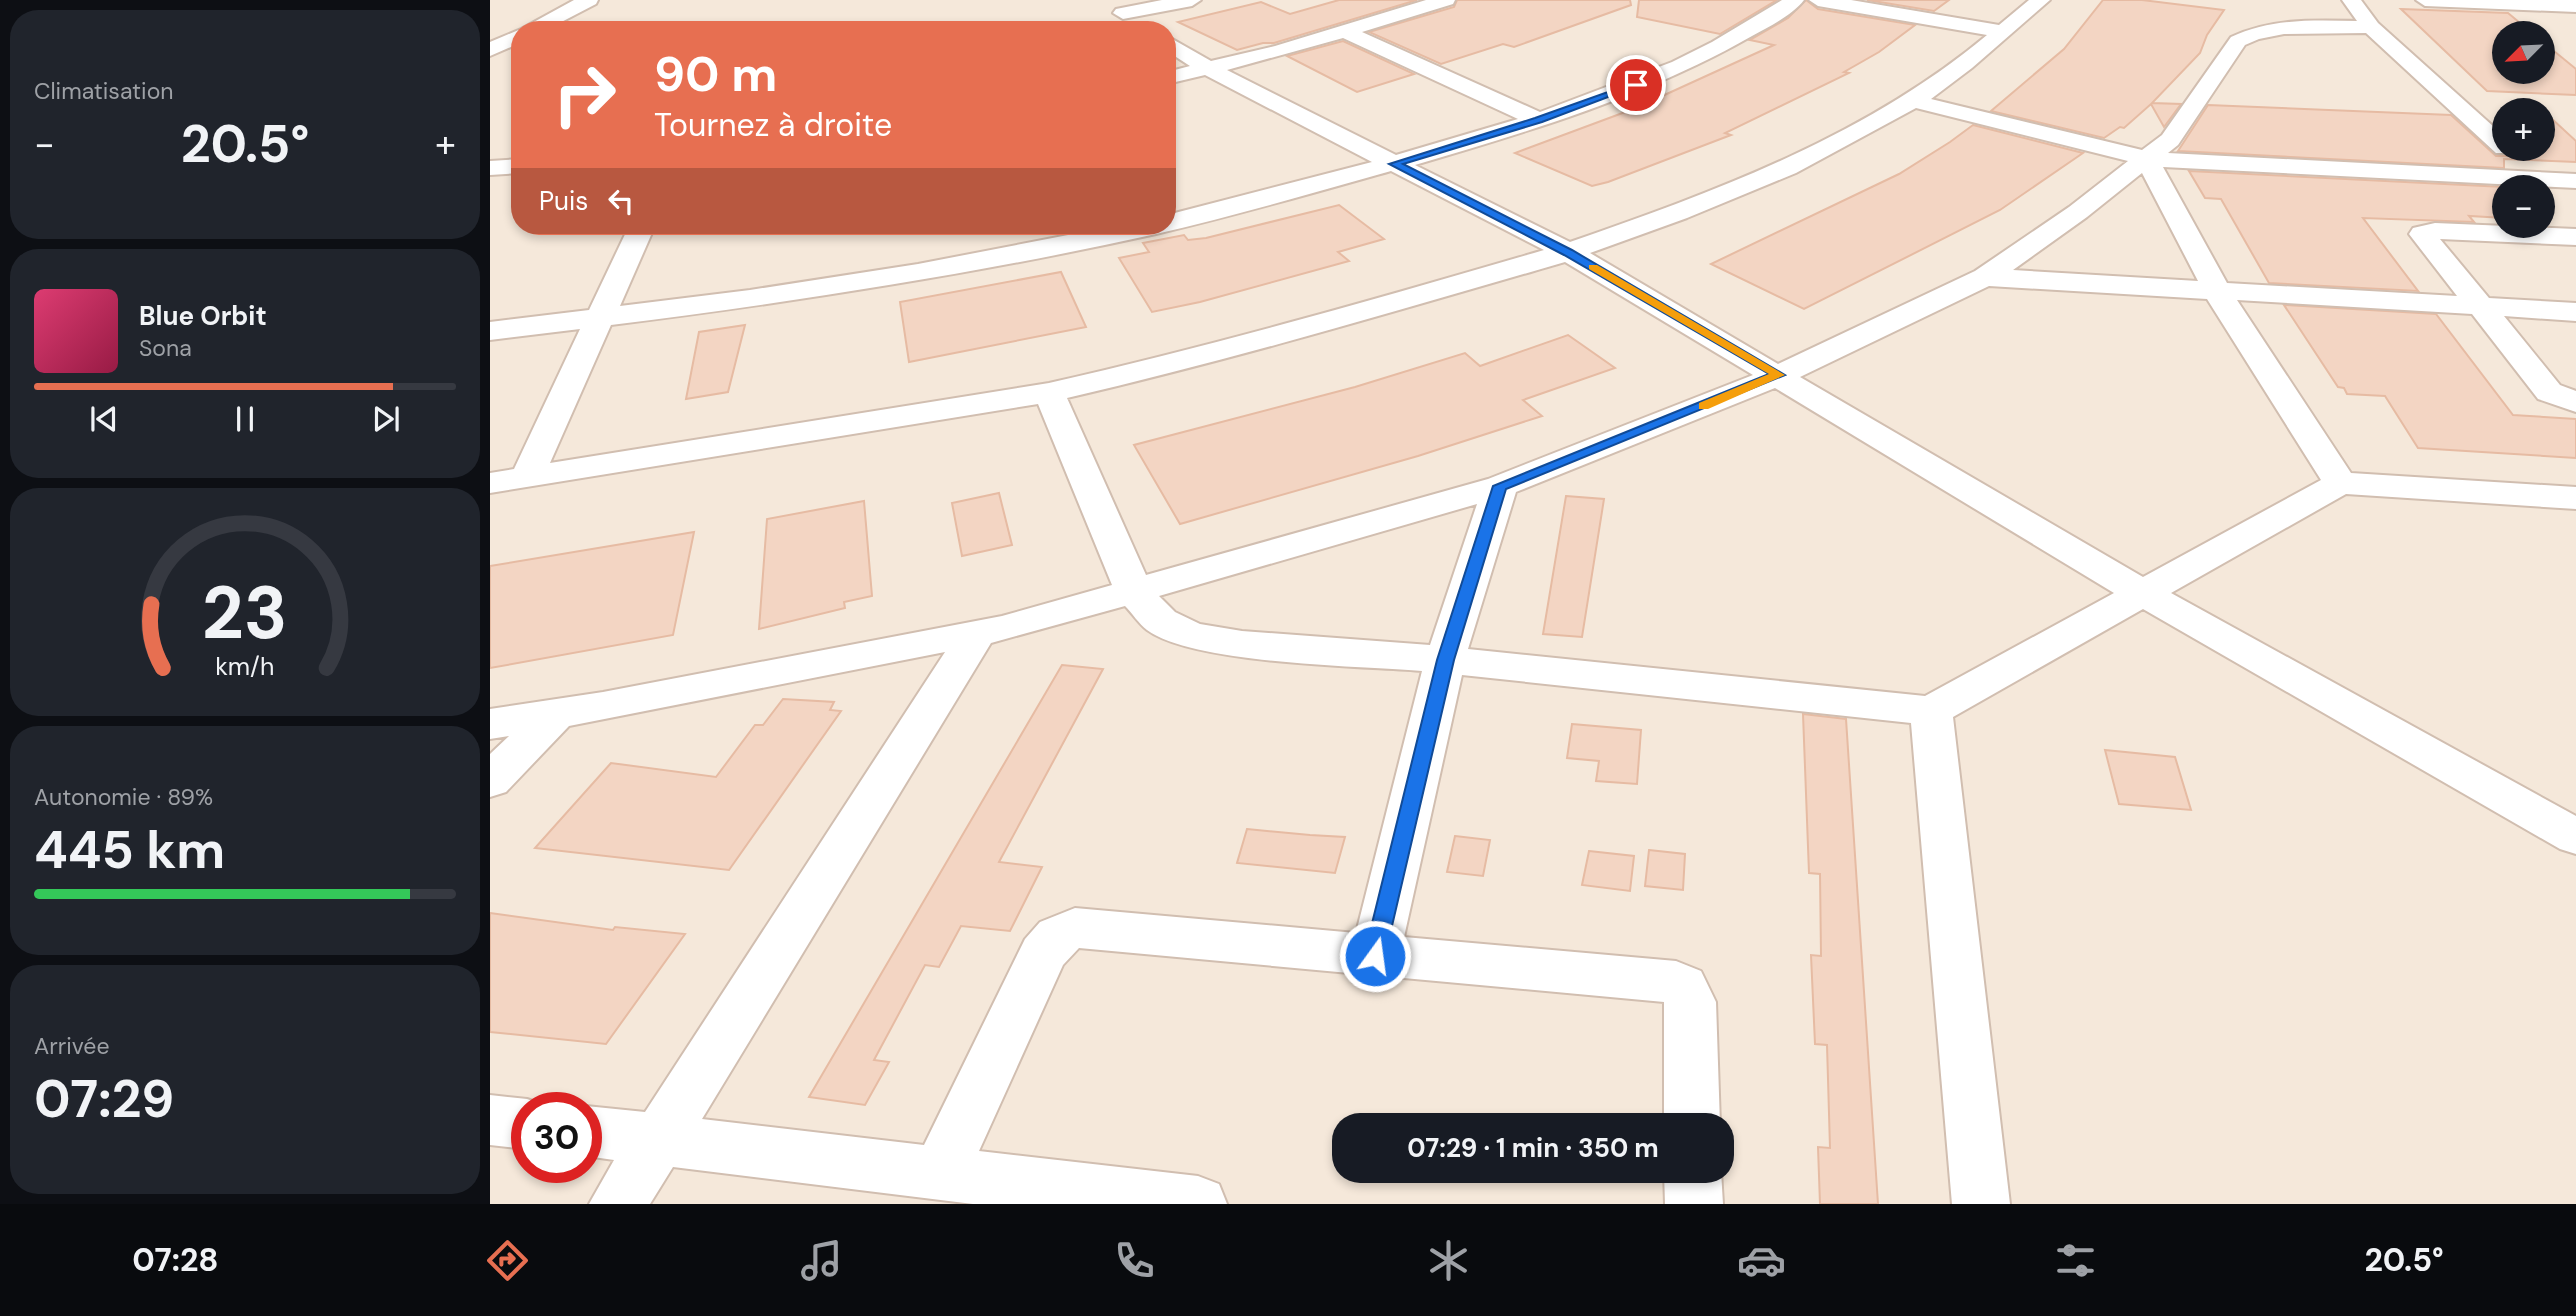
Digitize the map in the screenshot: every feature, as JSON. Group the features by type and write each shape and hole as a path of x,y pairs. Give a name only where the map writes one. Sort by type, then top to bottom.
{"street":[{"path":"548,21 589,0"},
{"path":"1102,0 1136,21"},
{"path":"1124,13 1192,0"},
{"path":"1176,76 1345,32 1446,0"},
{"path":"1176,221 1394,164 1539,120 1660,76 1755,29 1795,0"},
{"path":"1818,0 2003,32"},
{"path":"490,483 1049,393 1126,375 1568,252 1678,213 1787,168 1913,101 2041,0"},
{"path":"2351,0 2371,27 2492,136"},
{"path":"2425,0 2576,6"},
{"path":"2549,3 2576,25"},
{"path":"490,724 977,634 1134,592 1500,486 1779,375 1985,277 2078,212 2170,140 2238,41 2252,32 2281,28 2371,27"},
{"path":"1345,32 1539,120"},
{"path":"490,50 511,40"},
{"path":"1176,48 1209,69 1568,252 2144,594 2576,837"},
{"path":"1913,101 2147,159 2492,177"},
{"path":"2147,159 2217,293 2340,483"},
{"path":"2519,161 2535,175"},
{"path":"490,168 511,167"},
{"path":"2555,180 2576,181"},
{"path":"2555,200 2570,220"},
{"path":"2570,220 2422,234 2549,392 2576,402"},
{"path":"526,479 638,235"},
{"path":"490,331 750,299 918,272 1109,235"},
{"path":"1985,277 2217,293 2576,312"},
{"path":"1049,393 1134,592 1161,621 1191,635 1242,645 1445,660 1931,710 2340,483 2576,498"},
{"path":"1375,956 1445,660 1500,486"},
{"path":"618,1204 977,634"},
{"path":"1931,710 1981,1204"},
{"path":"490,781 557,713"},
{"path":"941,1171 1043,953 1062,933 1075,928 1676,982 1683,986 1690,1002 1692,1113"},
{"path":"490,1120 511,1122"},
{"path":"602,1133 941,1171 1198,1204"},
{"path":"1693,1183 1694,1204"}],"shaded area":[{"path":"490,0 2576,0 2576,1204 490,1204"}],"building":[{"path":"1339,0 1417,0 1274,43 1237,50 1178,22 1261,2 1290,14"},
{"path":"1457,0 1630,0 1631,5 1514,47 1503,44 1441,64 1369,32 1454,7"},
{"path":"1639,0 1777,0 1720,34 1637,17"},
{"path":"1806,0 1818,9 1915,25 1879,52 1844,72 1849,73 1725,133 1731,135 1608,182 1592,186 1515,153 1636,108 1774,45 1750,40 1788,18"},
{"path":"1867,0 1949,0 1934,11"},
{"path":"2103,0 2142,0 2224,10 2207,35 2200,53 2152,103 2181,104 2164,127 2151,104 2124,128 2120,127 2104,138 1991,111 2064,49"},
{"path":"2401,9 2508,13 2518,21 2492,21 2492,84 2555,84 2555,52 2576,69 2576,95 2487,91"},
{"path":"1343,41 1414,74 1357,92 1287,56"},
{"path":"2208,105 2451,115 2492,152 2492,161 2504,161 2504,168 2178,151"},
{"path":"2555,122 2576,141 2576,162 2552,161 2555,161"},
{"path":"1973,125 2083,153 2000,210 1804,309 1711,264 1899,174"},
{"path":"2189,171 2492,186 2492,217 2469,216 2474,222 2363,218 2418,291 2269,283 2221,199 2205,198"},
{"path":"1339,205 1384,239 1338,252 1349,261 1200,302 1152,312 1119,258 1149,252 1143,243 1184,235 1188,240 1206,238"},
{"path":"1061,272 1086,327 909,362 900,302"},
{"path":"2284,305 2436,314 2513,415 2576,419 2576,458 2418,448 2385,396 2347,394 2344,388 2338,387"},
{"path":"745,325 728,392 686,399 699,332"},
{"path":"1568,335 1615,368 1523,400 1542,416 1418,456 1180,524 1134,445 1355,387 1465,353 1480,366"},
{"path":"999,493 1012,545 962,556 952,503"},
{"path":"1566,496 1604,499 1582,637 1543,634"},
{"path":"864,501 872,596 844,602 845,608 759,629 767,519"},
{"path":"694,532 673,635 490,668 490,566"},
{"path":"1062,665 1103,669 999,862 1042,867 1010,931 961,926 939,967 925,965 874,1060 889,1062 865,1105 809,1097"},
{"path":"783,699 834,702 830,710 841,711 729,870 535,848 611,763 716,777 755,725 763,725"},
{"path":"1803,714 1846,719 1878,1204 1820,1204 1818,1147 1830,1148 1827,1045 1815,1044 1811,955 1821,956 1820,874 1809,873"},
{"path":"1572,724 1641,730 1637,784 1596,781 1599,761 1567,758"},
{"path":"2105,750 2175,757 2191,810 2119,804"},
{"path":"1247,829 1345,837 1335,873 1237,863"},
{"path":"1455,836 1490,840 1483,876 1447,872"},
{"path":"1649,850 1685,854 1683,890 1645,886"},
{"path":"1589,851 1634,856 1630,891 1582,885"},
{"path":"490,913 613,930 615,927 685,934 606,1044 490,1032"}],"slow traffic":[{"path":"1593,267 1779,375 1704,406"}],"route":[{"path":"1375,956 1445,660 1500,486 1779,375 1568,252 1394,164 1539,120 1636,85"}]}
